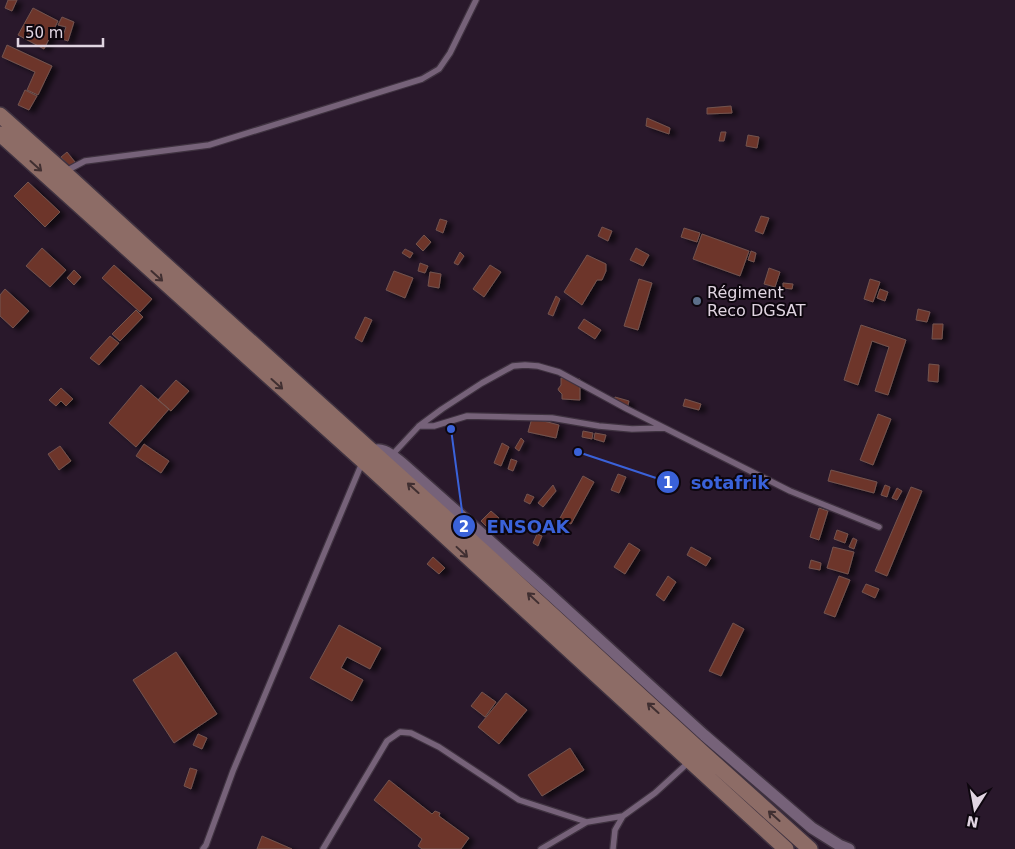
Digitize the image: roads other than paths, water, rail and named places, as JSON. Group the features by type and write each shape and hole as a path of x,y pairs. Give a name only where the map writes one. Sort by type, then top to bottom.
{"street":[{"path":"0,115 163,263 608,686 810,849"},
{"path":"0,134 367,456"},
{"path":"367,456 378,450 386,451 392,455 544,589 704,735 812,828 849,849"},
{"path":"696,756 786,849"}],"lane":[{"path":"64,172 85,161 210,145 422,79 439,69 450,53 476,0"},
{"path":"392,455 419,426 482,383 513,366 538,366 559,372 627,409 790,491 879,527"},
{"path":"419,426 434,426 467,416 552,418 598,426 632,429 665,428"},
{"path":"203,849 237,762 367,456"},
{"path":"323,849 386,741 400,732 411,733 439,747 519,800 587,822"},
{"path":"613,849 615,830 623,816 655,793 696,756"},
{"path":"541,849 587,822 623,816"}],"place":[{"name":"Régiment Reco DGSAT","path":"697,301"},
{"name":"ENSOAK","path":"451,429"},
{"name":"sotafrik","path":"578,452"}]}
